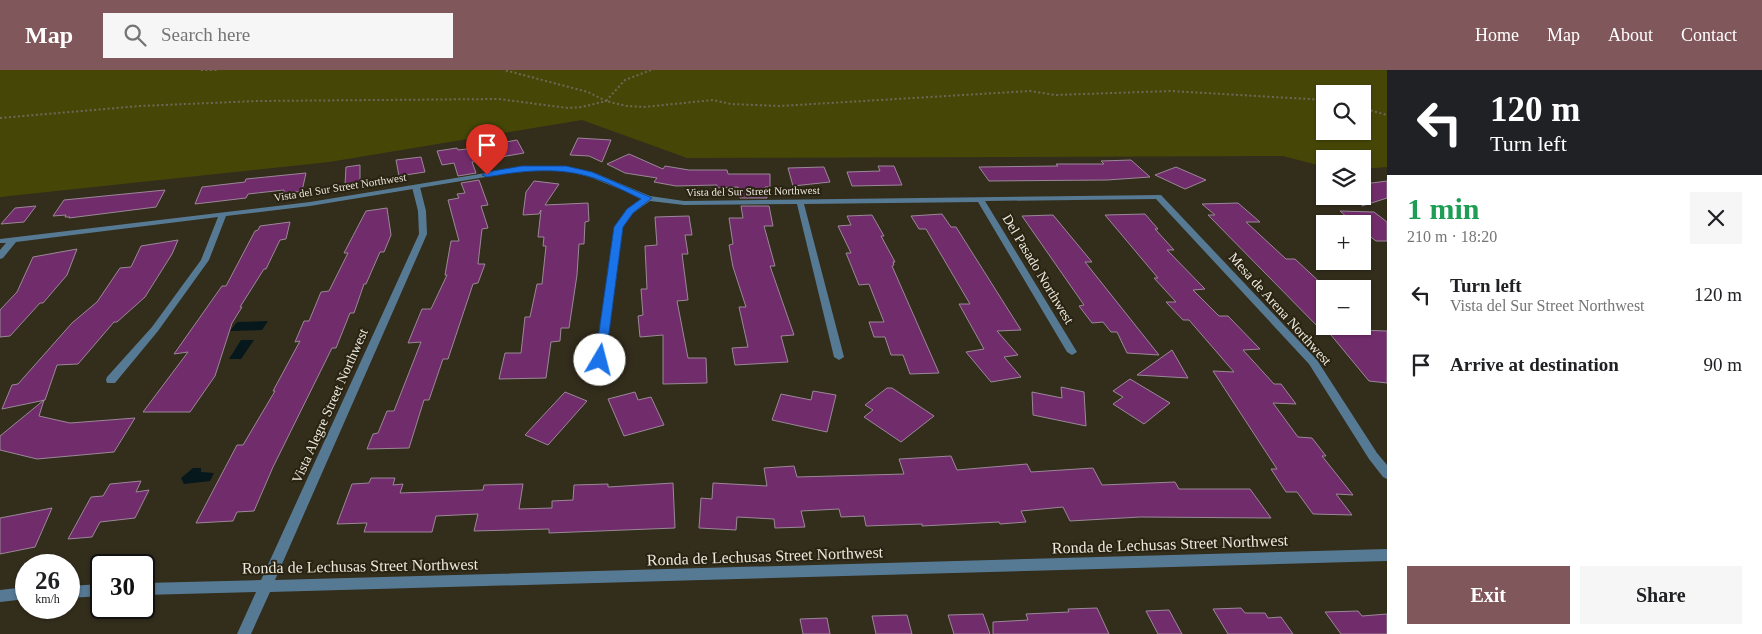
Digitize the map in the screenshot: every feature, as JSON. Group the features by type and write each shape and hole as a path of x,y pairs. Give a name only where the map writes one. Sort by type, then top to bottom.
{"street":[{"name":"Vista del Sur Street Northwest","path":"0,241 310,204 544,167 566,169 592,175 648,198 684,204 1158,197"},
{"name":"Vista Alegre Street Northwest","path":"244,634 423,234 422,211 416,186"},
{"name":"Mesa de Arena Northwest","path":"1158,197 1313,362 1373,456 1387,474"},
{"path":"600,360 619,227 630,211 648,198"},
{"name":"Del Pasado Northwest","path":"980,199 1072,352"},
{"path":"800,202 839,357"},
{"path":"111,380 155,329 205,260 223,214"},
{"path":"0,256 13,240"},
{"name":"Ronda de Lechusas Street Northwest","path":"155,589 605,578 1387,555"},
{"path":"0,596 15,594"}],"path":[{"path":"201,70 218,70"},
{"path":"504,70 588,92 606,101 626,106 644,107 712,100 731,104 780,106 1030,91 1055,95 1116,91 1180,91 1316,99"},
{"path":"0,118 140,106 257,101 499,99 568,108 598,104 606,101 626,80 651,70"},
{"path":"1371,111 1387,115"}],"shaded area":[{"path":"0,70 1387,70 1387,167 1371,168 1371,150 1316,150 1316,165 1283,156 687,158 582,120 329,162 0,197"},
{"path":"268,321 262,330 230,331 237,322"},
{"path":"241,340 254,340 241,359 229,359"},
{"path":"193,468 201,468 201,472 214,473 210,481 184,484 181,478"}],"building":[{"path":"578,138 611,140 602,162 589,156 570,155"},
{"path":"517,140 524,153 472,162 476,173 458,176 454,163 442,165 437,151 457,148 458,150 467,149"},
{"path":"629,154 663,169 665,166 689,170 727,170 728,174 770,174 770,187 765,187 767,198 740,198 738,187 717,188 717,185 676,186 654,182 657,178 625,173 607,164"},
{"path":"421,157 425,172 399,176 396,160"},
{"path":"1131,160 1150,177 1107,180 989,181 979,167 1104,164 1101,161"},
{"path":"360,165 360,182 345,185 346,167"},
{"path":"878,166 894,166 902,185 852,186 847,172 880,171"},
{"path":"824,167 830,182 793,186 788,168"},
{"path":"1176,167 1206,180 1185,189 1155,175"},
{"path":"306,173 302,191 284,194 284,190 248,194 246,198 195,204 202,187 245,182 246,179"},
{"path":"479,180 488,205 481,206 488,228 482,229 478,264 485,264 478,283 473,284 448,359 443,359 429,400 424,400 409,448 367,449 373,434 378,433 387,411 394,411 421,342 408,343 422,309 431,309 447,275 445,275 451,241 459,241 448,200 459,198 457,194 465,193 461,183"},
{"path":"534,181 559,184 545,205 588,203 589,221 585,222 584,244 579,244 577,275 569,328 561,328 560,341 551,342 546,378 499,379 505,353 521,353 525,317 530,317 537,284 542,284 546,246 543,246 544,237 538,237 541,210 539,214 523,215 526,192"},
{"path":"1387,181 1387,198 1371,203 1371,183"},
{"path":"165,190 156,207 69,218 65,217 66,215 53,216 64,200"},
{"path":"1238,203 1260,222 1246,222 1286,259 1295,259 1318,280 1316,325 1208,215 1215,215 1202,204"},
{"path":"36,206 24,222 1,224 15,208"},
{"path":"741,206 769,206 773,226 764,226 775,266 770,266 794,335 781,336 788,362 735,365 732,348 748,347 739,307 746,307 733,267 729,245 733,244 729,218 743,218"},
{"path":"387,208 391,235 384,252 380,252 366,284 364,284 354,313 350,313 336,348 332,348 273,467 254,511 237,512 233,521 196,523 237,445 243,445 275,391 273,391 300,341 295,342 304,321 309,321 321,292 329,291 348,253 344,253 366,211"},
{"path":"1340,211 1374,212 1387,222 1387,241 1376,241 1371,237 1371,215 1345,215"},
{"path":"942,214 951,227 956,227 1021,330 997,331 1018,355 1004,357 1021,377 991,382 966,352 984,349 959,304 970,304 926,229 919,229 911,216"},
{"path":"1145,214 1158,229 1155,229 1174,250 1167,250 1205,289 1193,290 1219,316 1228,316 1260,349 1243,350 1274,384 1281,384 1296,404 1273,403 1298,437 1312,438 1326,456 1322,456 1353,495 1336,494 1352,515 1313,514 1297,492 1286,492 1271,469 1277,469 1213,371 1234,372 1189,320 1183,320 1166,302 1176,302 1154,278 1158,278 1105,215"},
{"path":"872,215 884,236 881,236 895,262 893,262 894,265 892,266 939,373 910,374 903,355 891,355 885,337 874,337 869,322 884,322 869,284 859,285 846,253 851,253 838,226 851,225 847,216"},
{"path":"1053,215 1092,262 1085,262 1159,355 1127,353 1117,332 1111,332 1103,322 1092,323 1079,306 1084,305 1022,216"},
{"path":"689,216 692,235 685,235 688,254 682,254 688,300 677,301 688,358 706,358 707,383 663,384 663,335 640,337 638,316 643,315 641,289 647,289 645,246 657,245 655,217"},
{"path":"290,222 286,239 280,240 266,269 264,269 240,307 242,307 232,323 215,376 190,412 143,412 188,352 174,354 222,286 226,286 255,231 260,226"},
{"path":"178,240 172,254 145,297 117,322 114,322 78,364 57,365 45,400 2,409 12,385 18,384 72,323 97,302 120,268 131,267 141,246"},
{"path":"77,249 67,275 43,303 40,303 10,336 0,337 0,310 17,292 33,257"},
{"path":"1371,330 1387,331 1387,383 1369,381 1331,335 1371,335"},
{"path":"1172,350 1188,378 1137,375"},
{"path":"1130,379 1170,403 1144,424 1113,404 1123,397 1113,391"},
{"path":"1061,387 1084,392 1086,426 1033,415 1032,392 1062,398"},
{"path":"887,388 892,388 934,416 901,442 864,417 873,410 865,405"},
{"path":"813,391 836,395 827,432 772,420 781,394 811,400"},
{"path":"565,392 587,401 548,445 525,435"},
{"path":"635,392 638,400 651,397 664,425 624,436 608,399"},
{"path":"44,400 39,416 70,423 135,418 114,452 37,459 0,450 0,436"},
{"path":"951,456 957,470 1027,464 1031,472 1093,468 1102,485 1175,482 1179,489 1250,489 1271,518 1140,517 1070,521 1063,507 1021,511 1026,522 866,526 864,516 841,517 839,509 801,511 805,527 775,528 774,519 737,517 736,530 699,528 701,498 712,499 713,483 767,486 764,468 794,466 797,477 904,474 899,459"},
{"path":"371,478 395,478 393,485 403,484 400,493 483,490 484,485 523,484 519,509 552,508 552,501 573,500 574,485 608,484 608,487 673,483 675,528 549,533 549,529 474,531 478,514 436,516 432,532 364,532 367,523 337,524 352,484 369,483"},
{"path":"141,481 136,492 149,490 135,518 100,522 92,537 68,539 91,497 103,496 110,484"},
{"path":"52,508 35,547 0,554 0,518"},
{"path":"1097,608 1109,634 993,634 993,622 1028,620 1026,614 1069,612 1068,609"},
{"path":"1241,608 1245,613 1265,613 1268,618 1281,617 1293,634 1228,634 1213,609"},
{"path":"1169,610 1182,634 1158,634 1146,611"},
{"path":"1358,611 1362,616 1387,614 1387,634 1341,634 1325,612"},
{"path":"983,614 990,634 954,634 948,615"},
{"path":"907,615 912,634 876,634 872,616"},
{"path":"827,618 830,634 803,634 800,619"}],"route":[{"path":"487,175 544,167 566,169 592,175 648,198 630,211 619,227 600,360"}]}
